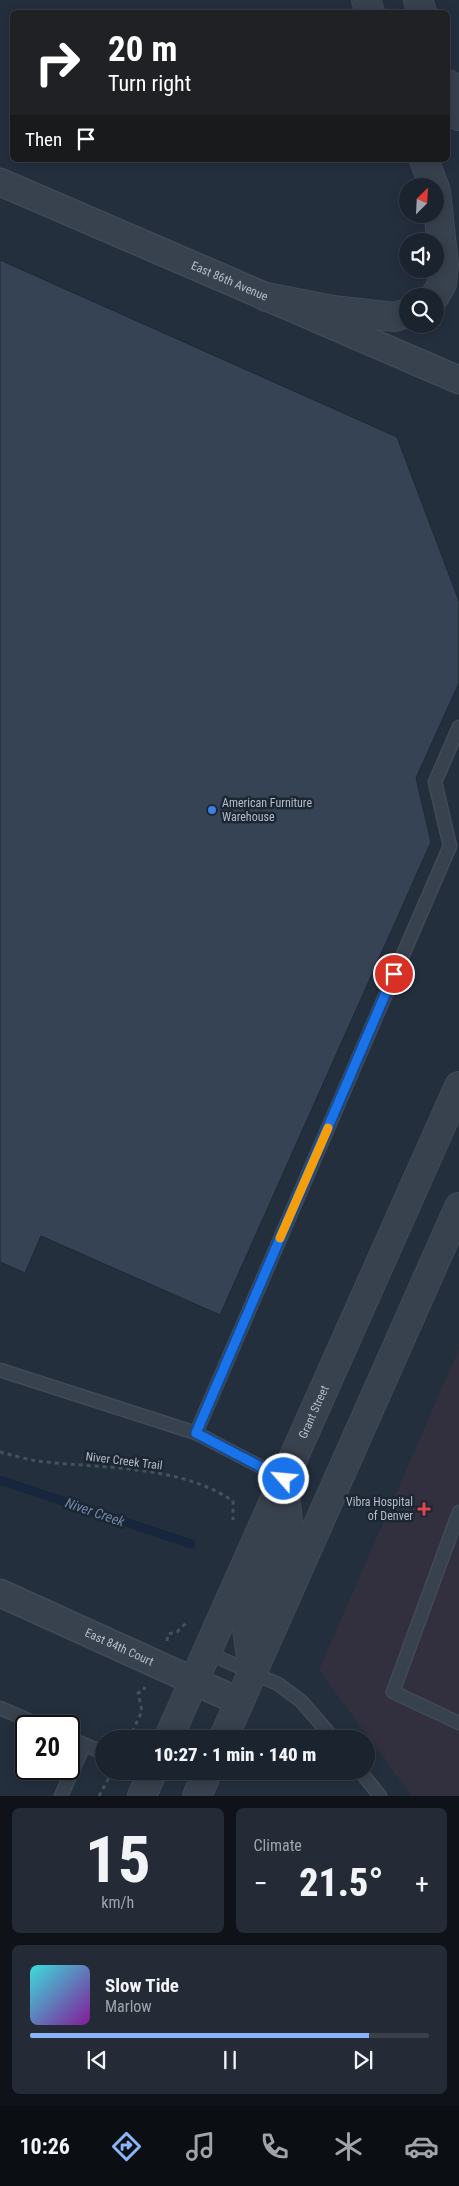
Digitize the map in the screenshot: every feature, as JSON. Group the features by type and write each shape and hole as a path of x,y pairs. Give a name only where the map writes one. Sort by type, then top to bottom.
{"street":[{"path":"450,90 459,116"},
{"path":"425,162 431,178"},
{"name":"East 86th Avenue","path":"0,182 459,380"},
{"path":"444,213 459,252"},
{"path":"439,223 444,265 442,284 440,288"},
{"path":"266,297 333,310 394,318 399,316"},
{"name":"Grant Street","path":"172,1730 459,1086"},
{"path":"227,1730 459,1207"},
{"path":"253,1672 248,1629 289,1531 284,1479"},
{"name":"East 84th Court","path":"0,1593 240,1702"},
{"path":"197,1796 204,1780"}],"lane":[{"path":"196,1433 450,846 435,782 459,728"},
{"path":"0,1370 196,1433 284,1479"},
{"path":"459,1512 393,1692 459,1723"},
{"path":"208,1653 278,1684 301,1702 326,1730"},
{"path":"0,1708 16,1715"},
{"path":"80,1743 95,1749"},
{"path":"61,1796 84,1745"},
{"path":"367,1780 380,1796"}],"path":[{"name":"Niver Creek Trail","path":"0,1452 35,1460 164,1474 216,1490 233,1502 234,1518 231,1526"},
{"path":"168,1637 168,1634 177,1632 190,1619"},
{"path":"133,1730 142,1711 138,1693 143,1691"},
{"path":"99,1796 107,1780"}],"shaded area":[{"name":"Vibra Hospital of Denver","path":"459,1349 459,1796 412,1796 375,1746 375,1730 363,1730 319,1670"}],"building":[{"name":"American Furniture Warehouse","path":"0,260 397,437 459,601 459,683 416,778 431,842 220,1315 41,1236 25,1273 0,1262"}],"waterway":[{"name":"Niver Creek","path":"0,1480 191,1544"}],"slow traffic":[{"path":"280,1238 328,1128"}],"place":[{"name":"American Furniture Warehouse","path":"212,810"},
{"name":"Vibra Hospital of Denver","path":"424,1509"}],"route":[{"path":"284,1479 196,1433 394,974"}]}
